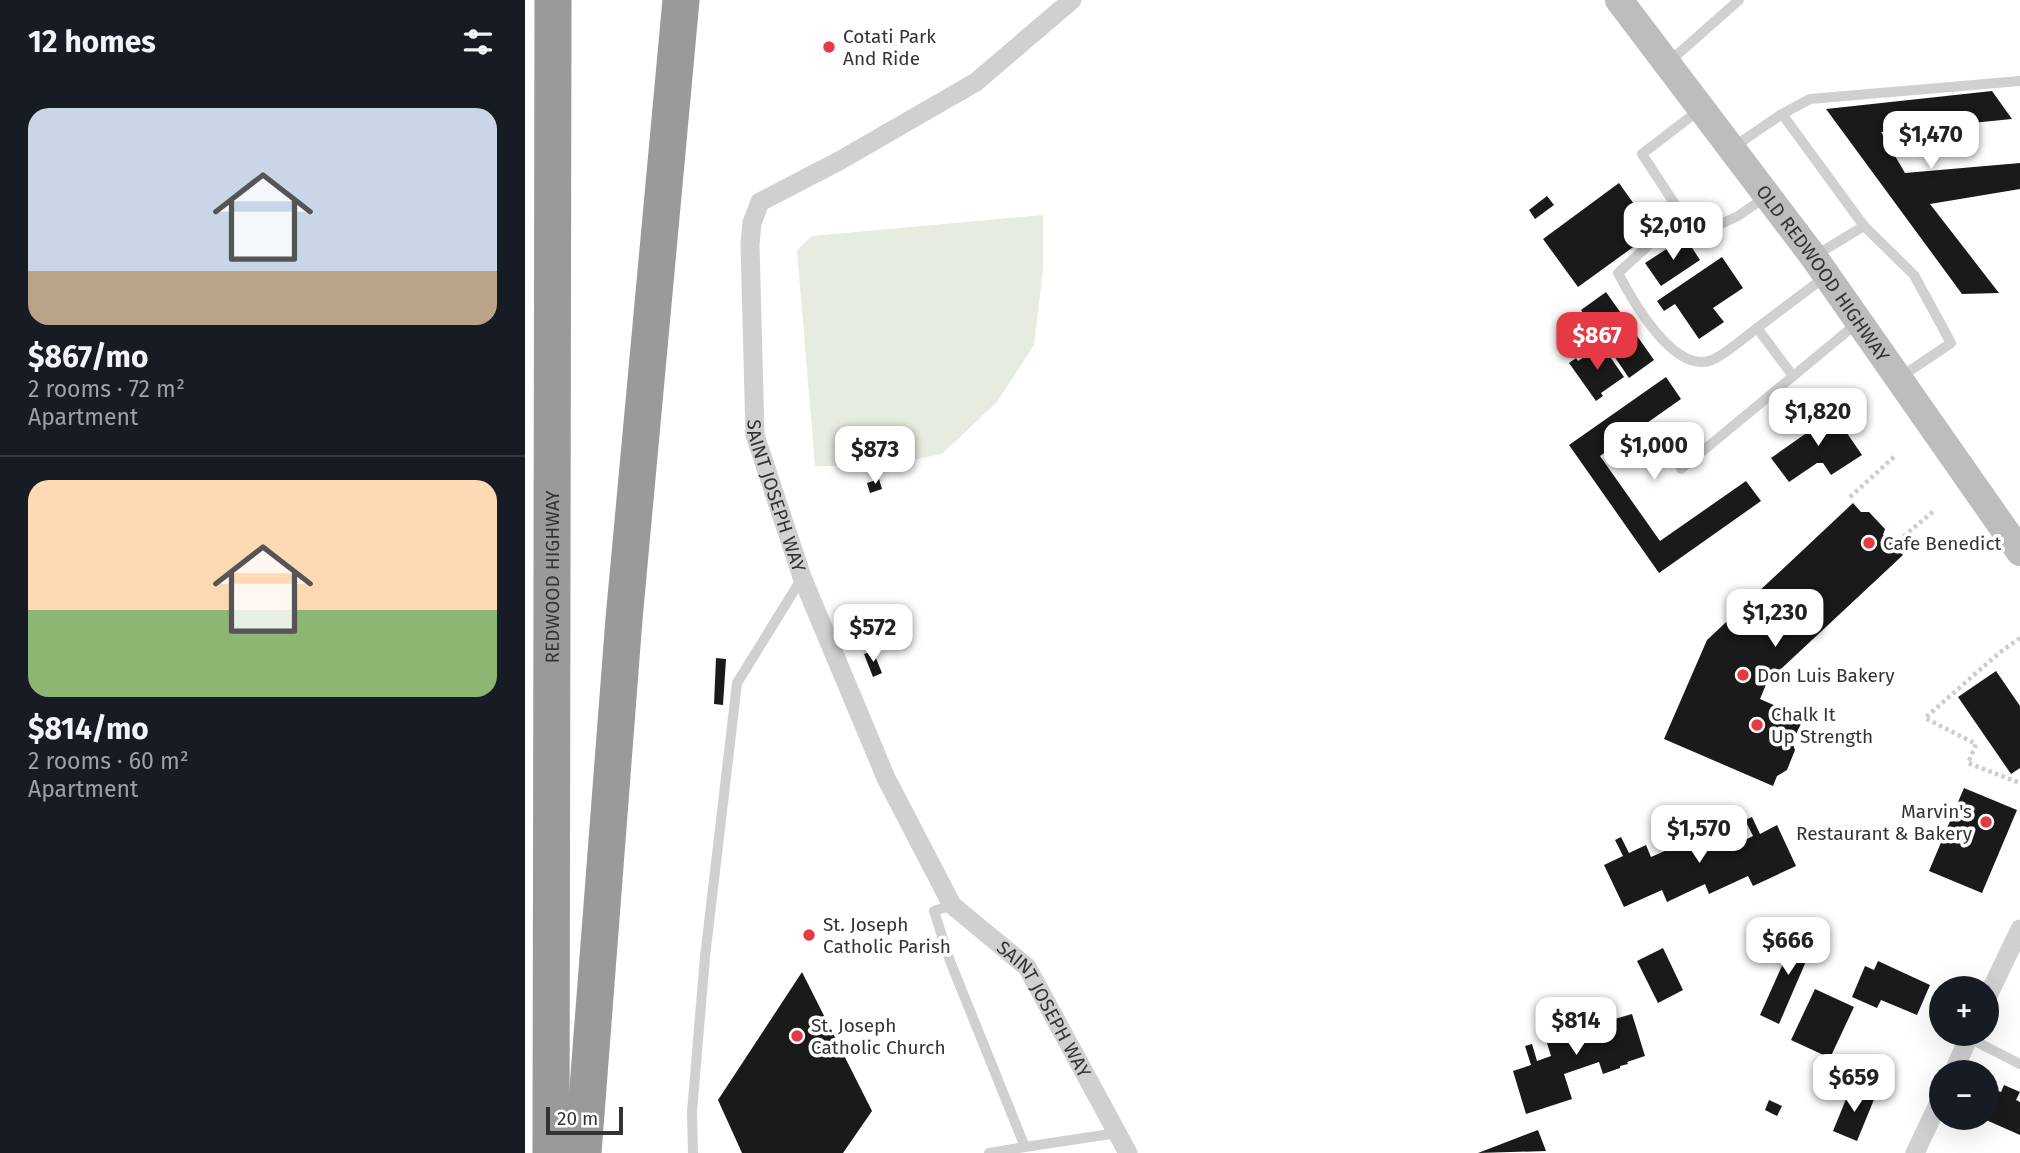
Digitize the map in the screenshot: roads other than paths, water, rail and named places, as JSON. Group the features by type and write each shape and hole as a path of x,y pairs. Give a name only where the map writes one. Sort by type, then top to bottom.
{"highway":[{"name":"REDWOOD HIGHWAY","path":"551,1153 553,0"},
{"path":"583,1153 624,619 681,0"}],"main road":[{"name":"OLD REDWOOD HIGHWAY","path":"1619,0 1820,266 1898,378 2015,537"}],"street":[{"name":"SAINT JOSEPH WAY","path":"1072,0 976,82 839,161 760,202 752,223 750,244 755,435 803,577 886,778 952,905 1027,967 1128,1153"},
{"path":"1997,976 2020,929"},
{"path":"1915,1153 1929,1123"}],"lane":[{"path":"1667,64 1739,0"},
{"path":"1732,148 1782,114 1810,99 2020,81"},
{"path":"1701,109 1642,153 1682,215 1710,229 1738,216 1767,195"},
{"path":"1782,114 1864,226 1914,275 1951,343 1898,378"},
{"path":"1682,215 1618,273 1653,331 1689,360 1711,360 1757,328 1864,226"},
{"path":"1681,469 1859,322"},
{"path":"1757,328 1793,376"},
{"path":"693,1153 692,1112 705,957 737,683 803,577"},
{"path":"952,905 934,911 950,961 1024,1147"},
{"path":"1989,1046 2020,1063"},
{"path":"989,1153 1118,1133"}],"place":[{"name":"Cotati Park And Ride","path":"829,47"},
{"name":"Cafe Benedict","path":"1869,543"},
{"name":"Don Luis Bakery","path":"1743,675"},
{"name":"Chalk It Up Strength","path":"1757,725"},
{"name":"Marvin's Restaurant & Bakery","path":"1986,822"},
{"name":"St. Joseph Catholic Parish","path":"809,935"},
{"name":"St. Joseph Catholic Church","path":"797,1036"}]}
